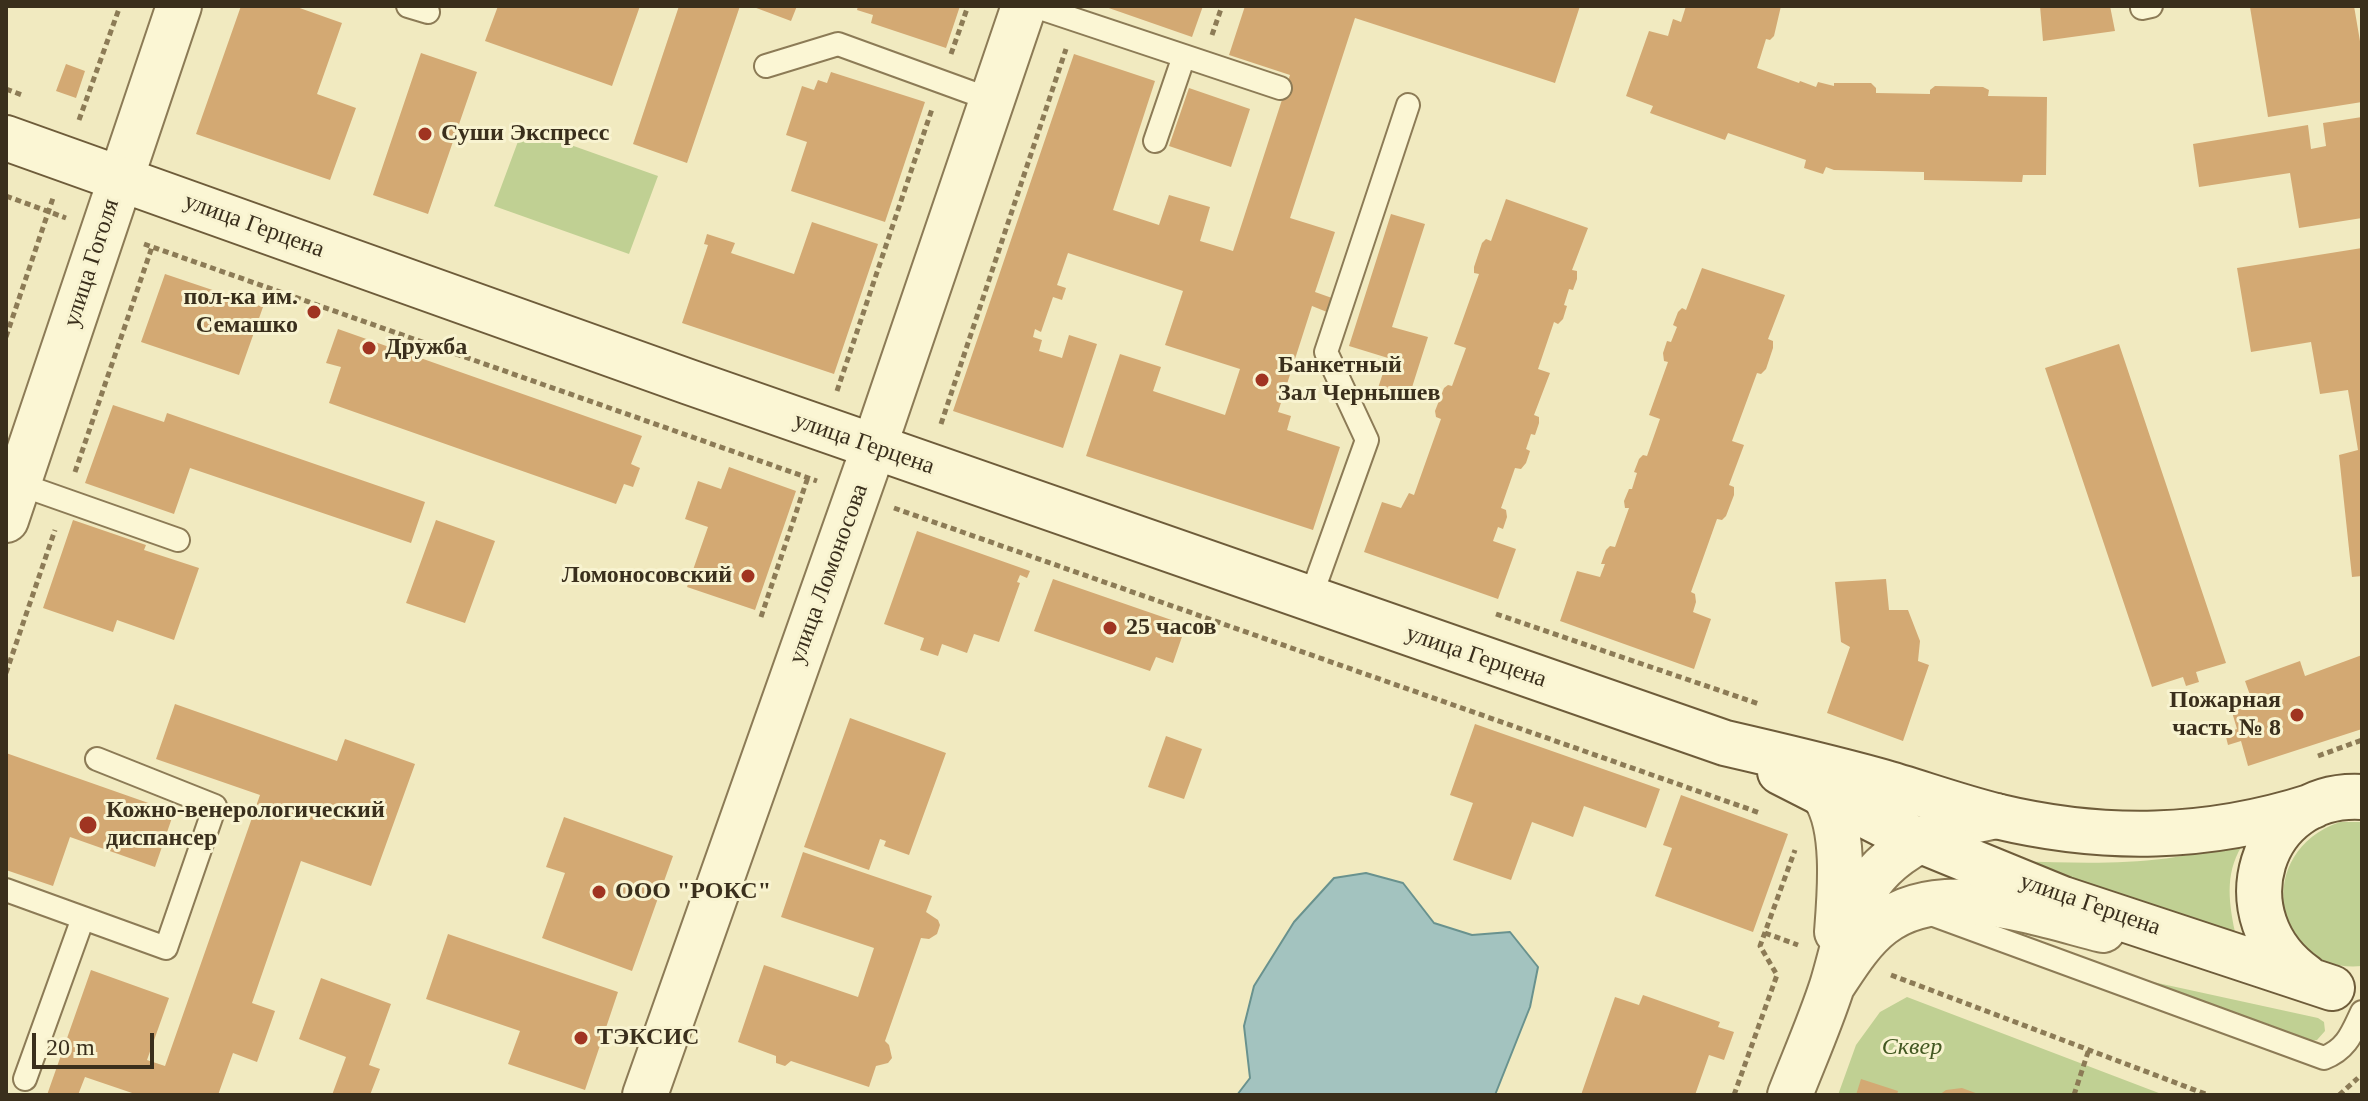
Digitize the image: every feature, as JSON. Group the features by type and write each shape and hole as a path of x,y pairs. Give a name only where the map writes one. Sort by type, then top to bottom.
{"main road":[{"name":"улица Гоголя","path":"12,502 179,6"},
{"name":"улица Ломоносова","path":"645,1095 858,495 1024,6"},
{"name":"улица Герцена","path":"6,138 824,430 1725,743 1842,771 1996,816 2049,827 2105,833 2172,834 2230,828 2343,797"},
{"name":"улица Герцена","path":"1725,743 1919,840 2063,899 2352,997"},
{"path":"1824,795 1834,812 1838,858 1832,986"},
{"path":"2343,797 2293,818 2277,836 2265,856 2259,879 2258,903 2274,948 2290,966 2309,980 2352,997"},
{"path":"1790,1095 1832,986 1847,931 1866,888 1878,871 1919,840 1976,819 1996,816"},
{"path":"1832,986 1855,952 1879,926 1915,908 1966,901 2023,910 2352,997"}],"lane":[{"path":"1034,6 1280,88"},
{"path":"766,66 838,44 992,100"},
{"path":"1155,141 1184,56"},
{"path":"1310,599 1367,440 1326,352 1408,105"},
{"path":"12,502 65,501 178,540"},
{"path":"6,890 166,948 215,806 97,759"},
{"path":"1915,908 2324,1058 2338,1053 2348,1041 2352,997"},
{"path":"25,1079 83,918"}],"path":[{"path":"761,617 968,6"},
{"path":"941,424 1076,20"},
{"path":"6,673 152,247 1775,818"},
{"path":"824,382 955,429"},
{"path":"1492,613 1763,705"},
{"path":"2306,760 2362,740"},
{"path":"1734,1095 1777,975 1760,946"},
{"path":"1895,976 2208,1095"},
{"path":"2074,1095 2089,1049"},
{"path":"2339,1095 2362,1075"}],"green space":[{"path":"523,128 658,176 629,254 494,206"},
{"path":"2340,822 2362,822 2362,966 2333,964 2309,952 2293,933 2285,909 2284,884 2293,859 2311,837"},
{"path":"2245,841 2231,874 2235,932 2018,861 2133,862 2188,855"},
{"path":"2148,983 2318,1018 2324,1022 2325,1031 2317,1040 2310,1041"},
{"name":"Сквер","path":"1907,997 2164,1095 1838,1095 1856,1045 1880,1012"}],"water":[{"path":"1366,873 1403,883 1434,923 1472,935 1510,932 1538,967 1530,1007 1495,1095 1237,1095 1250,1078 1244,1026 1254,986 1294,922 1334,878"}],"building":[{"path":"241,6 294,6 342,23 317,94 356,108 330,180 196,134"},
{"path":"498,6 640,6 612,86 485,41"},
{"path":"679,6 740,6 687,163 633,144"},
{"path":"751,6 797,6 791,21"},
{"path":"858,6 960,6 946,48 871,23 873,15 857,10"},
{"path":"1103,6 1203,6 1192,37"},
{"path":"1245,6 1580,6 1555,83 1355,18 1290,218 1335,232 1315,292 1332,298 1327,312 1312,306 1278,412 1291,416 1287,430 1340,447 1313,530 1086,456 1120,354 1161,367 1153,391 1225,415 1240,369 1165,345 1183,291 1068,253 1057,285 1066,288 1062,300 1053,297 1041,332 1035,329 1033,337 1042,340 1039,351 1062,358 1069,335 1097,344 1063,448 953,411 1074,54 1155,81 1113,210 1159,225 1169,195 1210,207 1200,241 1233,251 1290,75 1229,55"},
{"path":"1686,6 1781,6 1774,36 1766,39 1757,68 1799,83 1816,87 1818,82 1834,86 1834,83 1871,83 1876,93 1930,94 1935,86 1983,87 1989,90 1988,96 2047,97 2046,175 2023,175 2022,182 1924,180 1924,172 1834,170 1826,167 1823,174 1804,168 1806,160 1728,133 1725,140 1650,113 1653,106 1626,96 1649,31 1668,36 1673,19 1681,22"},
{"path":"2040,6 2110,6 2115,31 2043,41"},
{"path":"2354,6 2362,53 2362,102 2268,117 2250,7"},
{"name":"Суши Экспресс","path":"421,53 477,72 428,214 373,195"},
{"path":"66,64 85,71 76,98 56,91"},
{"path":"831,72 925,102 885,222 791,191 807,142 786,135 802,86 814,90 818,80 827,83"},
{"path":"1189,88 1250,109 1231,167 1169,146"},
{"path":"2362,117 2362,218 2299,228 2290,173 2199,187 2193,144 2308,125 2311,149 2326,146 2323,123"},
{"path":"1506,199 1588,228 1572,270 1577,271 1577,279 1573,290 1569,289 1563,319 1558,324 1554,322 1538,369 1550,373 1534,415 1539,417 1539,423 1526,449 1530,451 1526,463 1521,469 1515,468 1501,508 1506,510 1507,517 1503,529 1498,527 1493,541 1516,549 1498,599 1364,552 1382,502 1401,508 1409,493 1414,495 1441,419 1436,417 1435,411 1444,388 1452,386 1466,348 1454,344 1479,274 1474,273 1474,267 1482,243 1486,239 1491,241"},
{"path":"1391,214 1425,224 1392,327 1428,337 1407,403 1376,394 1388,358 1349,346"},
{"path":"812,222 878,244 834,374 682,323 708,245 704,244 707,234 735,243 731,253 794,274"},
{"path":"2362,248 2362,576 2352,577 2339,455 2358,450 2348,390 2320,394 2311,342 2251,352 2237,268"},
{"path":"1702,268 1785,295 1768,339 1773,341 1773,348 1766,369 1761,374 1757,373 1732,441 1744,445 1729,485 1734,487 1734,495 1726,516 1722,520 1717,519 1691,592 1695,594 1696,602 1693,612 1711,619 1694,669 1560,621 1577,571 1600,577 1606,550 1610,546 1615,547 1629,508 1625,508 1624,501 1629,489 1632,489 1637,473 1634,472 1639,459 1647,456 1660,419 1649,415 1668,362 1664,361 1663,353 1677,327 1673,325 1678,312 1682,308 1686,310"},
{"path":"165,274 263,307 239,375 141,342"},
{"path":"338,329 642,436 631,464 640,468 633,487 624,484 616,504 329,403 341,367 326,363"},
{"path":"2119,344 2226,663 2196,672 2199,682 2186,686 2183,677 2152,687 2045,368"},
{"path":"113,405 164,422 167,413 425,502 411,543 190,468 174,514 85,483"},
{"path":"729,467 796,491 755,610 687,587 708,527 685,519 698,481 721,489"},
{"path":"73,520 146,545 144,550 199,568 174,640 117,620 113,632 43,608"},
{"path":"436,520 495,541 465,623 406,603"},
{"path":"917,531 1030,571 1027,578 1020,575 999,642 974,634 967,653 942,644 938,656 920,650 924,638 884,624"},
{"name":"25 часов","path":"1053,579 1186,625 1173,663 1156,657 1150,671 1034,631"},
{"path":"1886,579 1889,610 1908,610 1920,641 1918,661 1929,665 1903,741 1827,713 1850,647 1841,642 1835,582"},
{"name":"Пожарная часть № 8","path":"2362,655 2362,729 2248,766 2241,741 2228,745 2225,733 2237,729 2229,702 2250,695 2245,681 2300,661 2305,676"},
{"path":"175,704 337,761 345,739 415,764 371,886 301,861 252,1003 275,1011 257,1062 233,1053 218,1095 138,1095 85,1077 78,1095 47,1095 91,970 169,998 147,1060 165,1066 260,795 156,759"},
{"path":"850,718 946,753 909,855 884,846 886,841 880,839 869,870 804,847"},
{"path":"1475,724 1660,789 1646,828 1584,806 1573,837 1532,822 1511,880 1453,860 1473,803 1450,795"},
{"path":"1166,736 1202,749 1184,799 1148,787"},
{"name":"Кожно-венерологический диспансер","path":"6,753 174,812 155,867 70,837 53,886 6,870"},
{"path":"1681,795 1788,834 1753,932 1655,896 1672,848 1663,845"},
{"path":"564,817 673,856 632,971 542,938 565,873 546,867"},
{"path":"803,852 932,896 926,912 940,925 937,934 929,939 921,938 885,1041 892,1058 888,1063 876,1066 869,1087 791,1061 785,1066 776,1063 776,1056 738,1042 764,965 858,997 874,948 781,917"},
{"path":"448,934 618,992 585,1090 508,1064 520,1031 426,999"},
{"path":"321,978 391,1004 369,1065 380,1069 370,1095 332,1095 346,1057 299,1039"},
{"path":"1643,995 1720,1022 1718,1027 1734,1032 1724,1060 1709,1055 1695,1095 1581,1095 1615,997 1639,1005"},
{"path":"1861,1079 1898,1091 1897,1095 1856,1095"},
{"path":"1962,1088 1981,1095 1939,1095 1946,1090"}],"place":[{"name":"Суши Экспресс","path":"425,134"},
{"name":"пол-ка им. Семашко","path":"314,312"},
{"name":"Дружба","path":"369,348"},
{"name":"Банкетный Зал Чернышев","path":"1262,380"},
{"name":"Ломоносовский","path":"748,576"},
{"name":"25 часов","path":"1110,628"},
{"name":"Пожарная часть № 8","path":"2297,715"},
{"name":"Кожно-венерологический диспансер","path":"88,825"},
{"name":"ООО \"РОКС\"","path":"599,892"},
{"name":"ТЭКСИС","path":"581,1038"}]}
